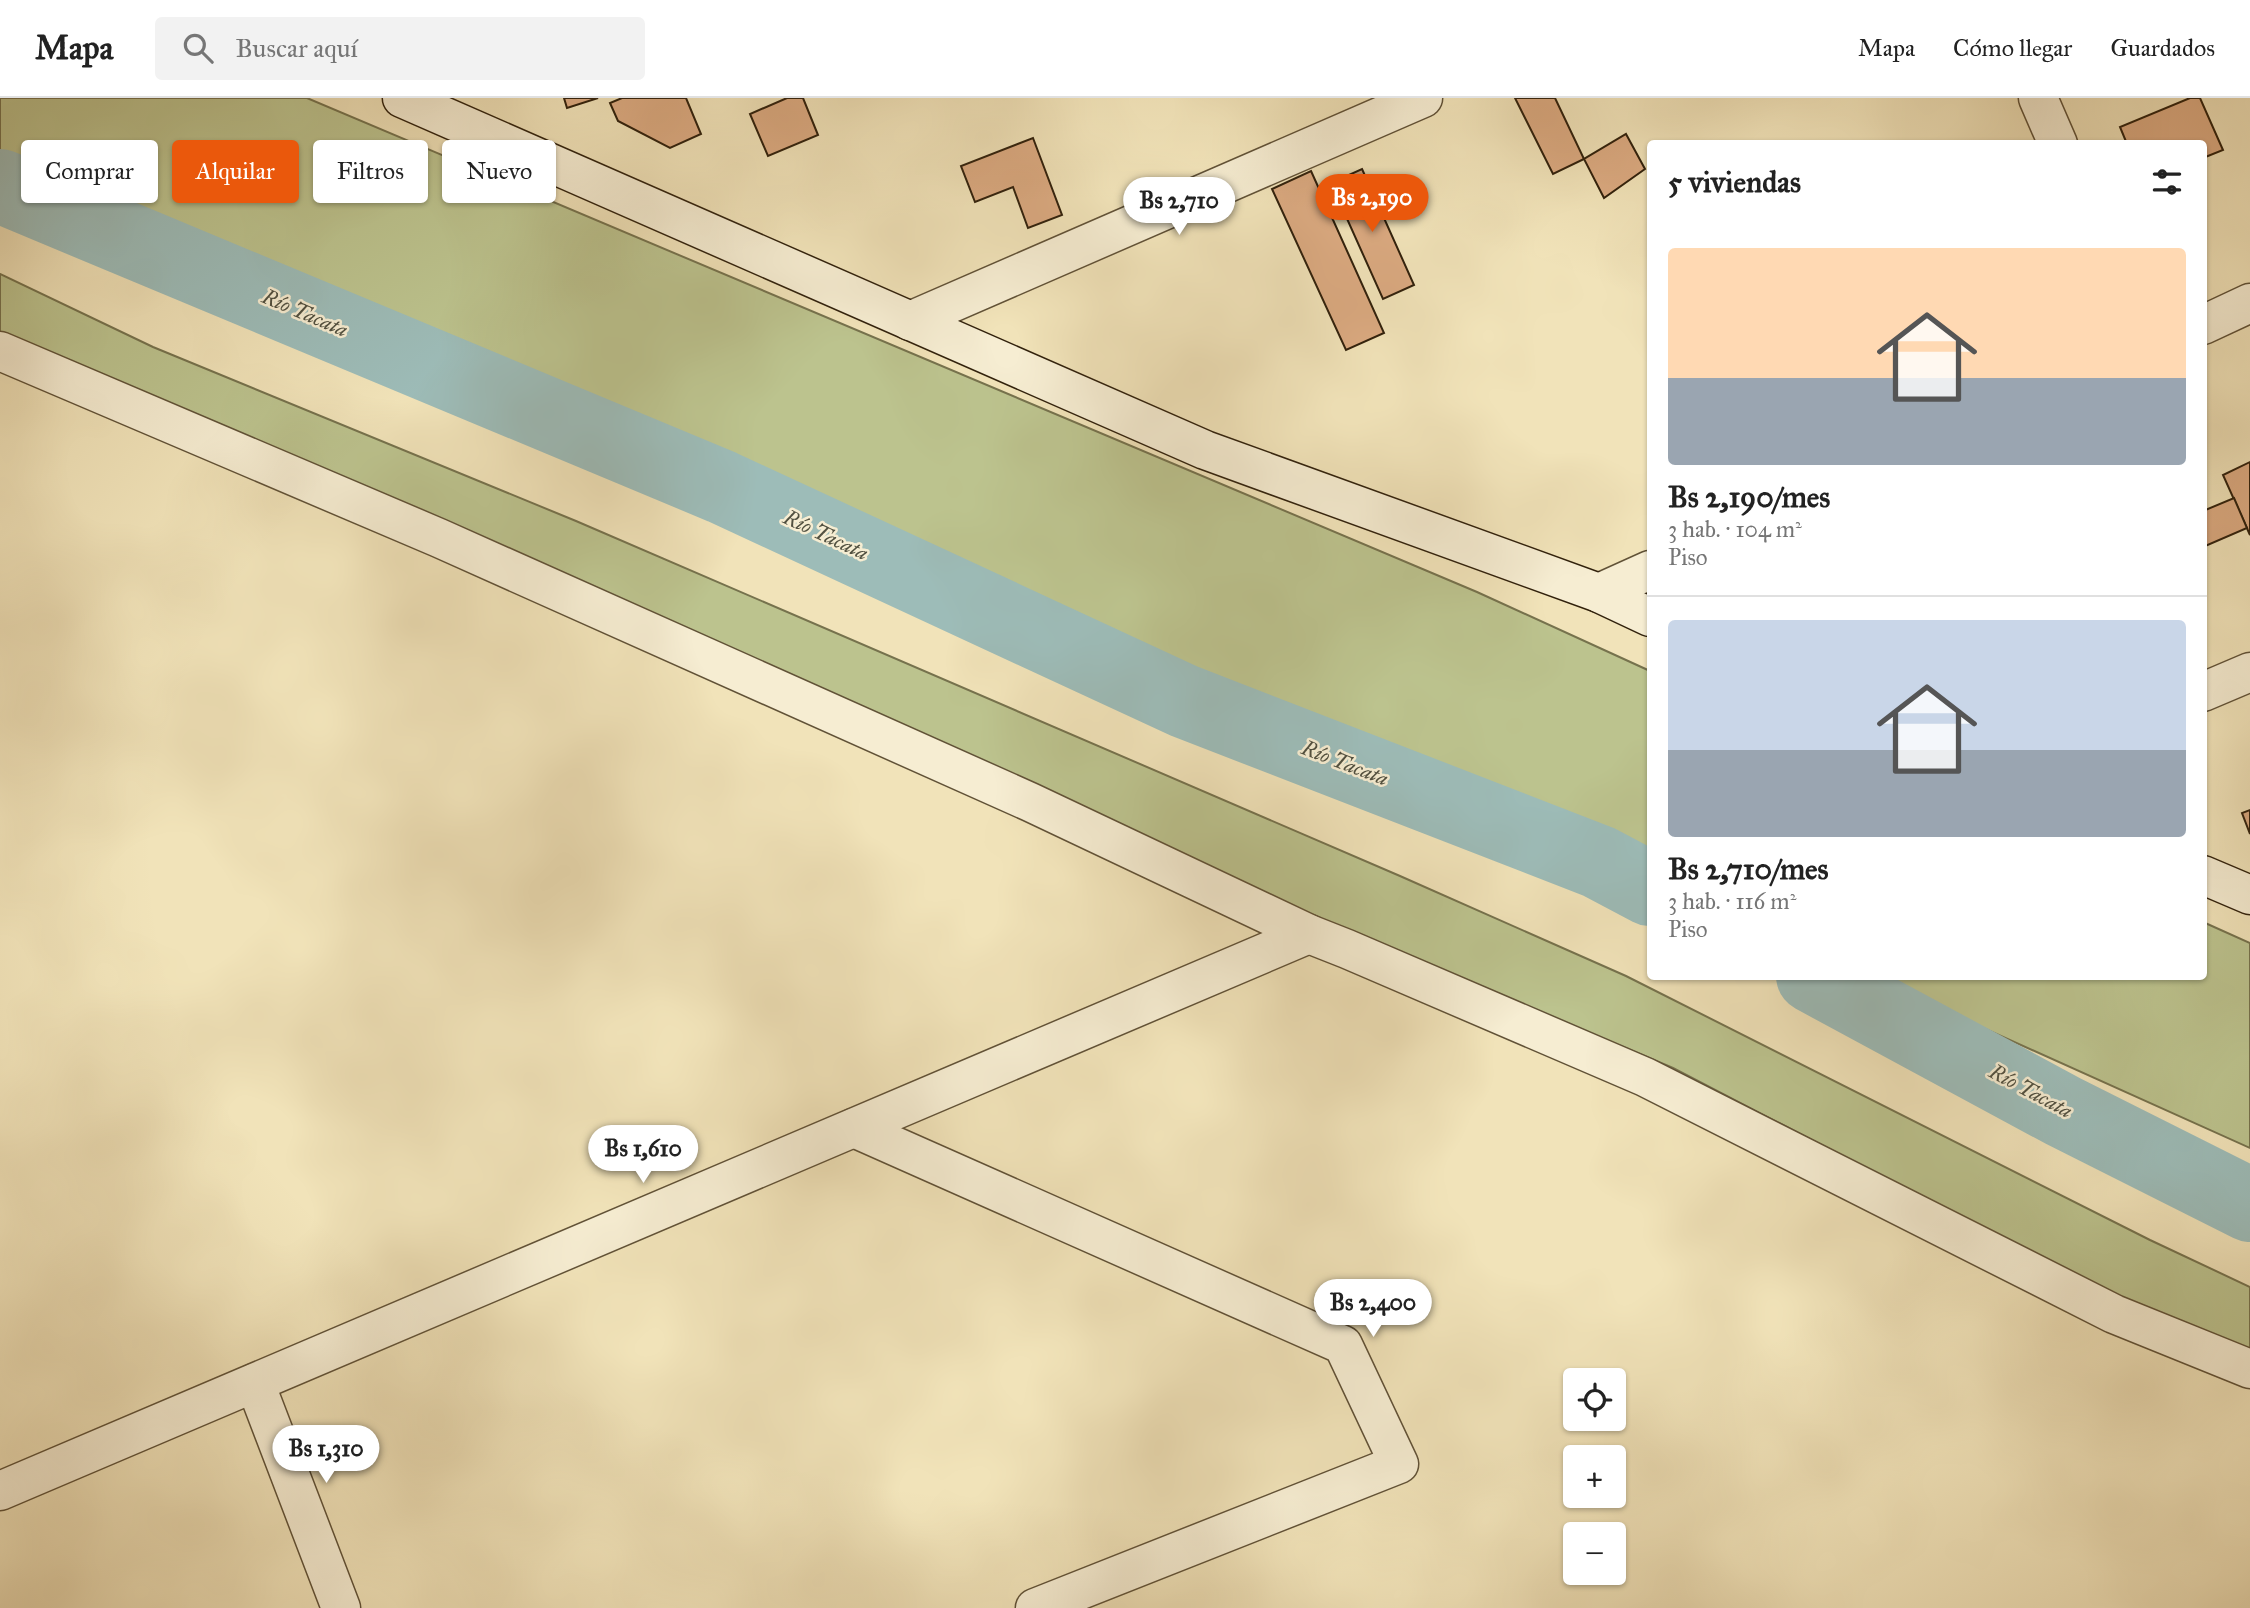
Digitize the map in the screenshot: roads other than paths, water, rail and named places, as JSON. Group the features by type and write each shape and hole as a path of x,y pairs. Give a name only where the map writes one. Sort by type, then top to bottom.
{"street":[{"path":"402,98 1205,450 1599,593 1647,616"},
{"path":"910,321 1423,98"},
{"path":"2038,98 2055,140"},
{"path":"2207,323 2250,303"},
{"path":"0,351 527,578 1030,802 1309,934 1645,1077 2114,1314 2250,1369"},
{"path":"1599,593 1647,571"},
{"path":"2207,690 2250,672"},
{"path":"2207,877 2250,895"},
{"path":"0,1491 1309,934"},
{"path":"854,1128 1343,1345 1399,1464 1035,1608"},
{"path":"255,1382 341,1608"}],"waterway":[{"name":"Río Tacata","path":"0,186 722,487 1184,701 1599,862 1647,887"},
{"name":"Río Tacata","path":"1820,980 2063,1111 2250,1205"}]}
